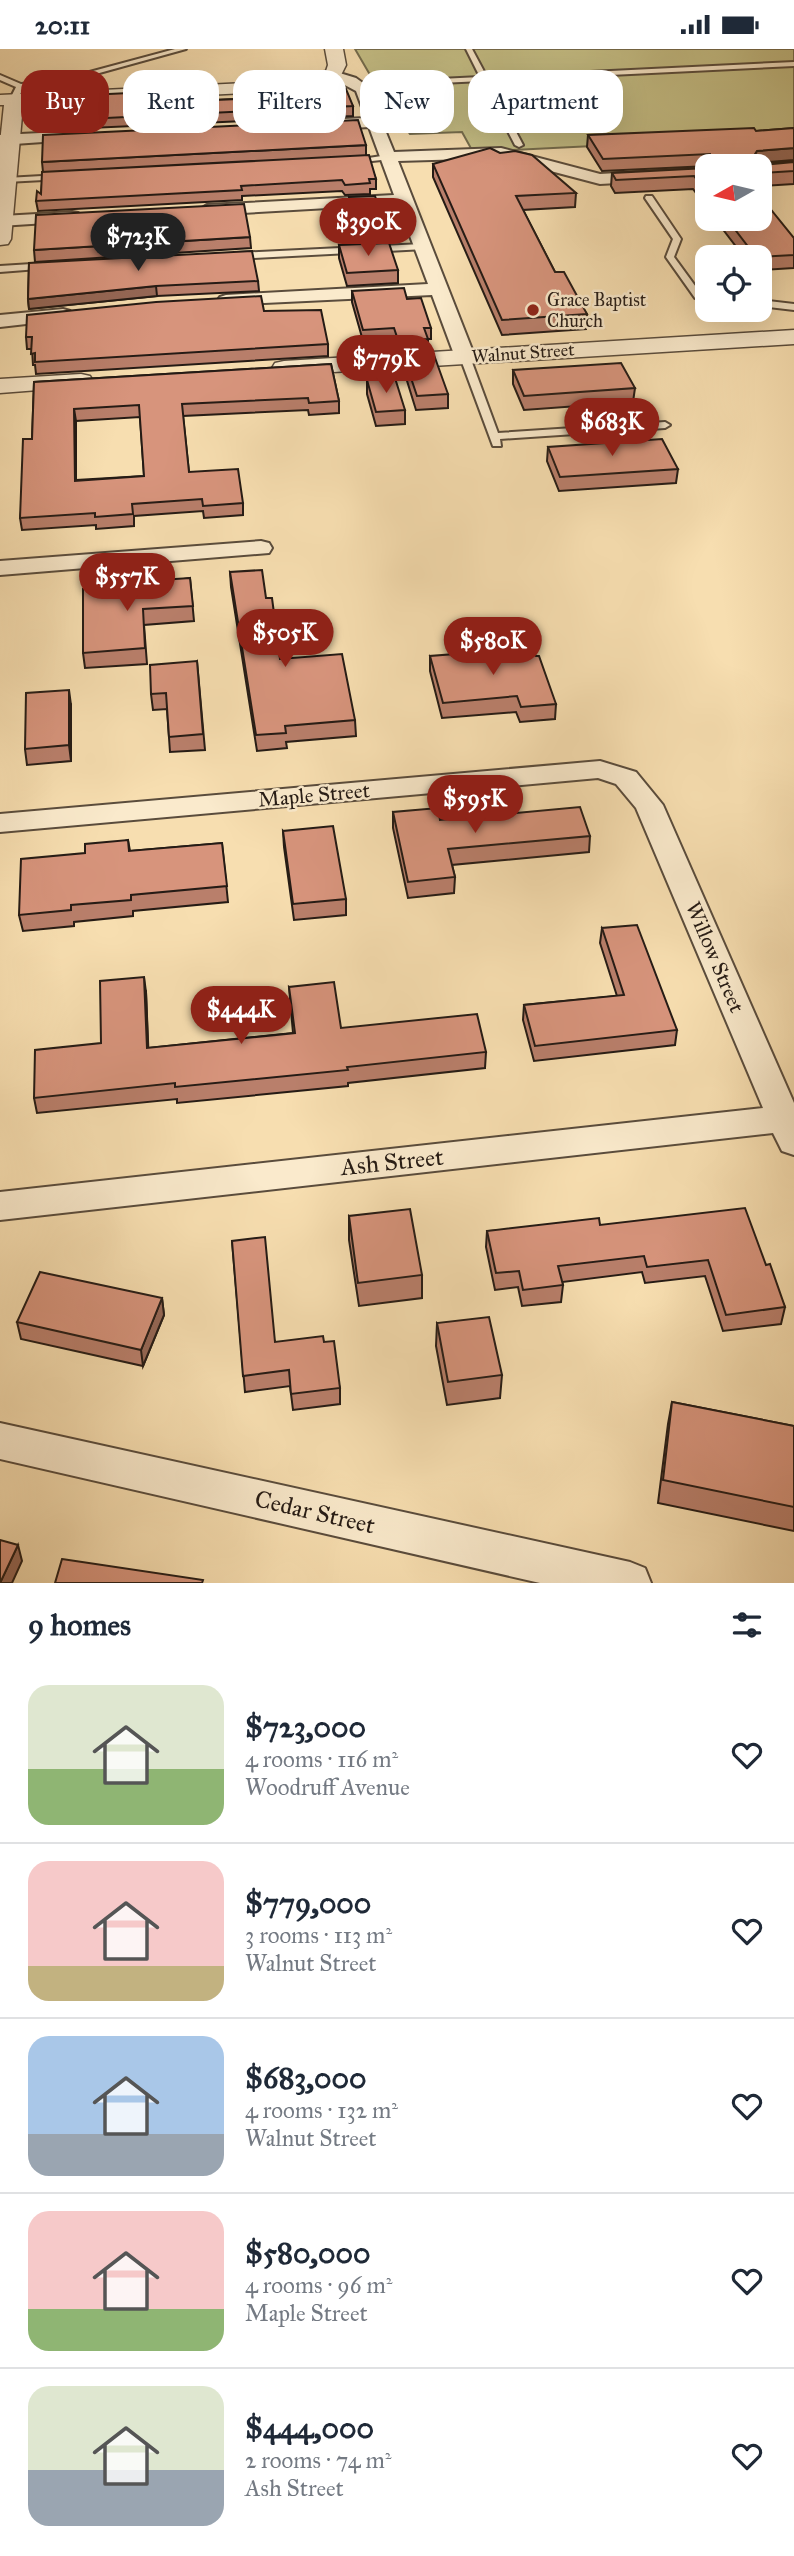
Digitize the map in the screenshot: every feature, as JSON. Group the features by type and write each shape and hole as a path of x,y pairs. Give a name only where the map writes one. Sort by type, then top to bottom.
{"street":[{"path":"334,49 337,65 335,70"},
{"path":"85,216 1,230 5,139 11,95 233,88"},
{"path":"379,133 465,357"},
{"path":"5,139 91,135"},
{"path":"388,157 501,153 600,179 695,174"},
{"path":"196,211 404,199"},
{"path":"210,302 437,289"},
{"path":"0,321 84,313"},
{"name":"Walnut Street","path":"260,370 794,337"},
{"path":"0,386 109,379"},
{"path":"0,568 261,548"},
{"name":"Maple Street","path":"0,823 600,769 626,778"},
{"name":"Willow Street","path":"626,778 649,805 789,1130"},
{"name":"Ash Street","path":"0,1206 789,1130"},
{"name":"Cedar Street","path":"0,1441 630,1583"}],"lane":[{"path":"0,77 11,95 183,49"},
{"path":"469,49 480,70"},
{"path":"623,72 794,64"},
{"path":"513,133 519,145"},
{"path":"348,161 388,157"},
{"path":"3,180 74,176"},
{"path":"649,198 677,239 670,257 695,292"},
{"path":"231,257 422,247"},
{"path":"0,269 54,266"},
{"path":"772,304 794,307"},
{"path":"465,357 496,441 665,425"}],"shaded area":[{"path":"355,49 794,49 794,136 473,152 462,132 454,132 454,70 367,70"}],"building":[{"path":"346,89 353,106 346,106"},
{"path":"123,93 123,117 109,118 109,94"},
{"path":"233,99 233,112 219,113 219,100"},
{"path":"358,120 366,145 42,162 43,135 123,131 219,133 219,127 233,126 233,133 346,133 346,121"},
{"path":"794,128 794,148 757,151 755,154 603,159 588,135"},
{"path":"490,148 500,153 515,151 532,155 576,193 516,196 555,272 564,272 587,314 502,320 433,164"},
{"path":"369,155 376,179 369,179 370,183 345,185 342,180 241,186 242,190 36,201 37,191 41,194 42,172"},
{"path":"794,162 794,171 772,172 772,164"},
{"path":"695,169 695,177 616,180 612,173"},
{"path":"375,196 385,225 359,227 349,197"},
{"path":"244,204 250,237 34,250 36,215"},
{"path":"772,211 794,238 794,255 772,256 772,245 747,245 736,231 772,231"},
{"path":"389,243 398,270 347,273 339,245"},
{"path":"252,251 258,281 156,286 28,299 29,263"},
{"path":"404,288 407,299 421,298 431,328 424,328 428,339 398,340 394,328 363,330 352,291"},
{"path":"261,296 264,311 321,310 328,344 35,362 35,353 31,354 32,337 26,337 27,315 156,302"},
{"path":"434,355 448,394 417,396 404,357"},
{"path":"621,363 635,388 524,396 513,370"},
{"path":"331,364 339,401 309,403 308,398 182,404 189,472 238,469 243,503 203,506 202,499 132,504 133,514 95,517 95,513 20,518 23,439 32,439 34,382","holes":["139,405 144,476 75,481 74,409"]},
{"path":"395,378 405,410 376,412 367,380"},
{"path":"662,439 678,469 560,477 548,447"},
{"path":"262,570 266,598 272,598 280,659 342,654 355,720 285,726 286,733 256,735 230,572"},
{"path":"190,578 193,606 143,609 145,648 83,653 83,589"},
{"path":"531,648 536,656 539,656 556,704 521,707 517,696 443,703 430,656"},
{"path":"197,661 203,734 169,737 166,693 151,694 150,665"},
{"path":"69,690 69,745 25,749 26,693"},
{"path":"580,807 590,836 448,849 455,877 408,882 393,812 438,808 440,820"},
{"path":"333,826 346,899 293,904 283,831"},
{"path":"128,840 129,851 222,843 227,886 131,895 131,900 71,905 71,910 19,915 21,859 85,853 85,844"},
{"path":"637,925 677,1030 535,1046 524,1005 624,995 602,928"},
{"path":"144,977 147,1048 295,1033 289,987 334,982 341,1028 477,1014 486,1052 347,1067 348,1070 175,1087 175,1083 34,1098 35,1050 101,1043 100,981"},
{"path":"745,1208 766,1265 770,1264 785,1307 726,1315 708,1260 647,1267 644,1256 558,1266 563,1285 523,1290 519,1271 496,1273 487,1231 599,1218 600,1225"},
{"path":"410,1209 422,1275 358,1283 349,1216"},
{"path":"265,1237 275,1342 323,1336 324,1342 334,1341 340,1388 291,1394 289,1370 243,1376 232,1241"},
{"path":"40,1272 162,1298 141,1350 17,1322"},
{"path":"489,1317 502,1375 448,1382 437,1323"},
{"path":"672,1402 794,1426 794,1507 663,1480"},
{"path":"0,1540 18,1545 0,1583"},
{"path":"62,1559 203,1580 202,1583 55,1583"}],"place":[{"name":"Grace Baptist Church","path":"533,310"}]}
